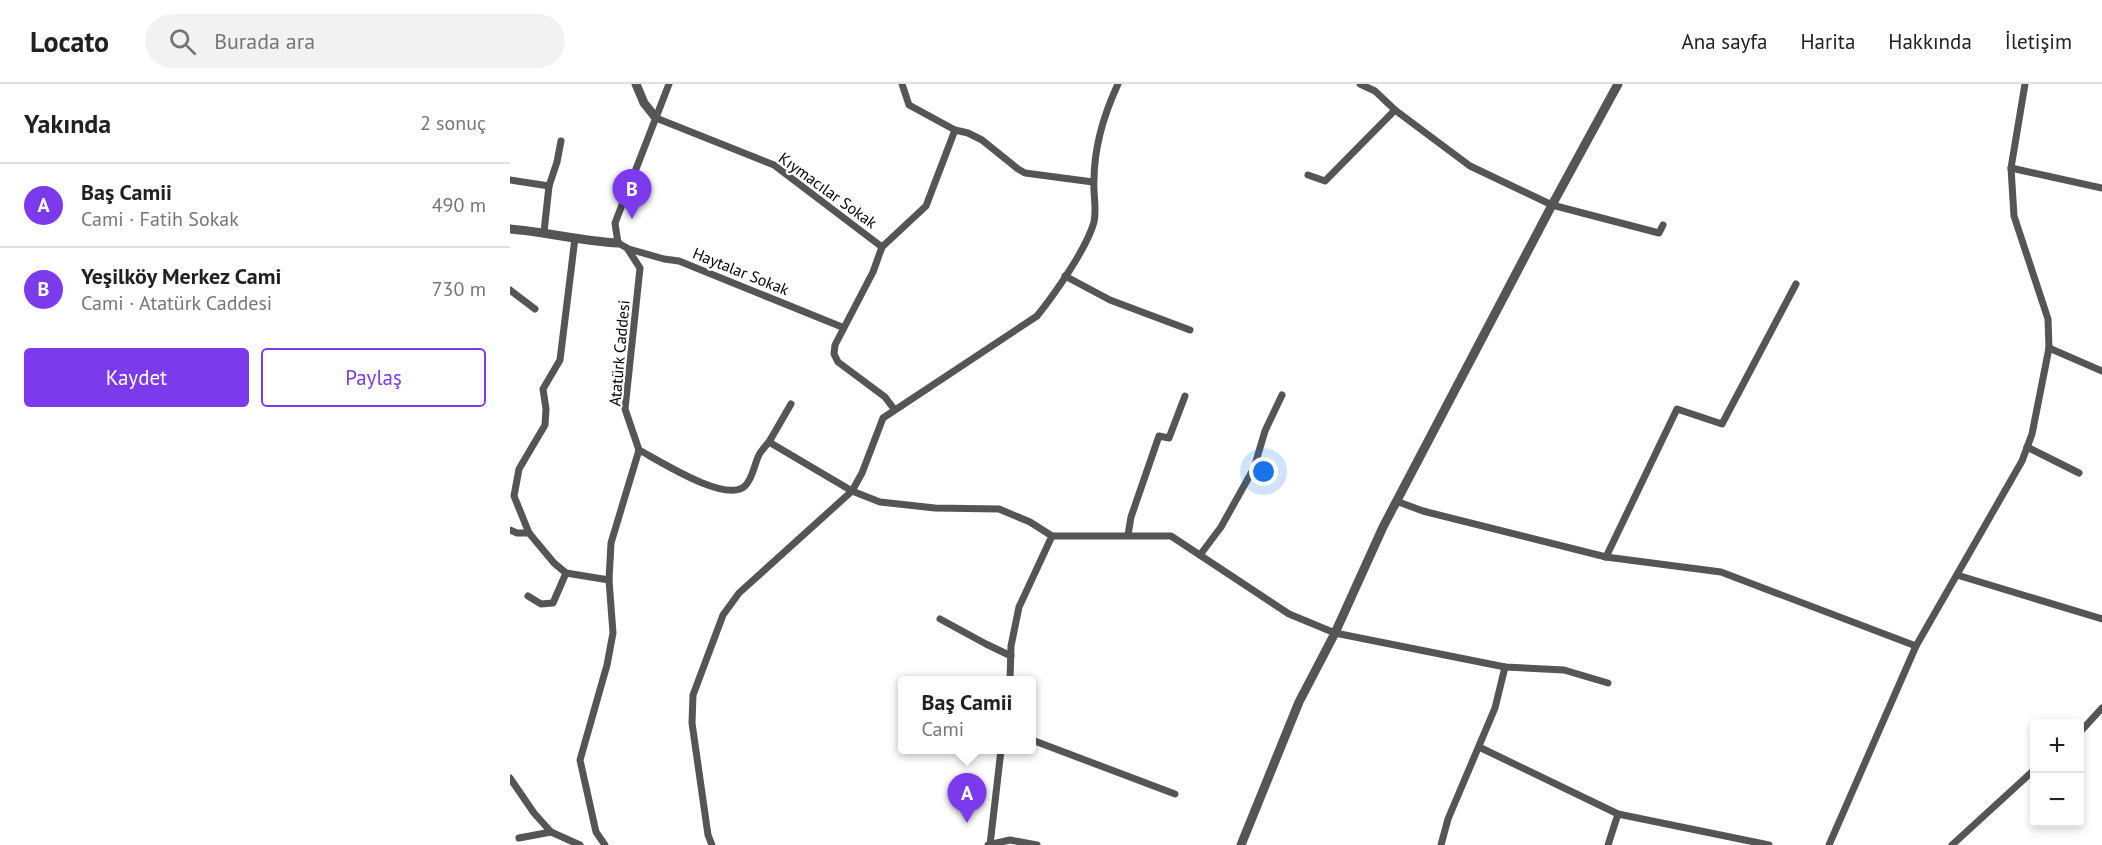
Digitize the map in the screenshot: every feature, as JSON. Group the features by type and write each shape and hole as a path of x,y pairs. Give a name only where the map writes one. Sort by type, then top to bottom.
{"street":[{"path":"636,84 644,103 656,118"},
{"path":"618,243 615,223 669,84"},
{"path":"902,84 909,105 955,130 982,140 1025,173 1094,182"},
{"path":"712,845 708,835 692,723 693,695 723,615 739,593 852,491 862,473 883,418 1037,316 1050,300 1087,241 1094,221 1096,198 1094,182 1101,132 1108,105 1118,84"},
{"path":"1360,84 1375,91 1395,110 1470,166 1552,205 1659,233 1663,225"},
{"path":"1375,91 1381,84"},
{"path":"1241,845 1299,702 1335,633 1396,501 1618,84"},
{"path":"1829,845 1916,646 2022,461 2032,434 2049,348 2048,319 2014,216 2011,168 2025,84"},
{"path":"1308,175 1325,181 1395,110"},
{"name":"Kıymacılar Sokak","path":"656,118 774,165 882,247"},
{"path":"894,409 885,397 838,362 834,354 835,345 842,327 873,272 882,247 926,206 955,130"},
{"path":"544,232 549,186 561,141"},
{"path":"2011,168 2102,188"},
{"path":"510,180 549,186"},
{"path":"510,229 618,243 627,248"},
{"path":"575,238 560,360 543,389 547,415 545,425 519,469 514,496 529,533 554,563 566,573 609,580"},
{"name":"Haytalar Sokak","path":"627,248 679,261 842,327"},
{"name":"Atatürk Caddesi","path":"627,248 640,268 625,409 639,450"},
{"path":"1065,276 1110,300 1190,330"},
{"path":"1606,557 1677,409 1722,424 1796,284"},
{"path":"510,290 535,309"},
{"path":"2049,348 2102,371"},
{"path":"1200,555 1221,526 1254,468 1265,431 1282,395"},
{"path":"1128,535 1134,508 1159,436 1169,438 1185,396"},
{"path":"605,845 596,832 580,760 614,633 609,580 611,543 639,450 705,485 731,492 743,489 750,480 760,453 791,404"},
{"path":"769,442 852,491 880,502 935,508 999,509 1030,522 1052,536 1172,536 1289,614 1335,633 1505,667 1564,670 1608,683"},
{"path":"2027,447 2079,473"},
{"path":"1396,501 1423,511 1606,557 1721,572 1916,646"},
{"path":"510,530 517,533 529,533"},
{"path":"1010,676 1019,607 1052,536"},
{"path":"528,596 541,604 553,603 566,573"},
{"path":"1957,575 2102,619"},
{"path":"940,619 1011,656"},
{"path":"1440,845 1448,819 1495,708 1505,667"},
{"path":"2084,727 2102,708"},
{"path":"1036,742 1175,794"},
{"path":"1479,747 1618,814 1769,845"},
{"path":"990,845 1001,754"},
{"path":"1952,845 2031,773"},
{"path":"510,777 550,832 580,845"},
{"path":"1608,845 1618,814"},
{"path":"519,838 550,832"},
{"path":"985,845 1010,840 1037,845"}],"place":[{"name":"Yeşilköy Merkez Cami","path":"632,219"},
{"name":"Baş Camii","path":"967,823"}]}
